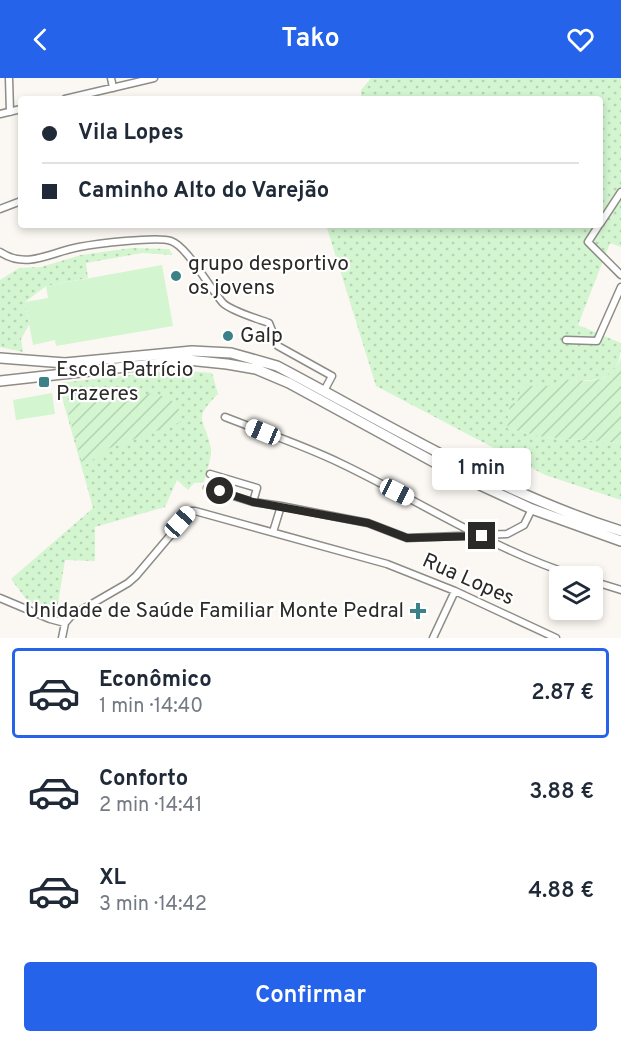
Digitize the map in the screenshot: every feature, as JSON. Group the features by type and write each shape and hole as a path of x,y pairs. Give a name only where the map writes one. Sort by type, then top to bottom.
{"main road":[{"path":"1,359 65,363 185,351 231,353 277,366 458,464 500,484 621,531"},
{"path":"1,379 188,360 256,369 289,383 454,473 532,508 621,541"}],"street":[{"path":"9,78 10,112"},
{"path":"111,78 113,88"},
{"path":"78,96 154,78"},
{"path":"0,114 18,110"},
{"path":"603,220 621,192"},
{"path":"0,209 18,202"},
{"path":"598,228 588,242 621,275"},
{"path":"0,252 13,259 24,261 78,247 154,239 171,241 182,248 225,305 269,323 278,346 332,376 324,391"},
{"path":"566,340 597,341 621,287"},
{"path":"225,417 339,462 482,536 549,568"},
{"path":"210,474 257,488 253,502"},
{"path":"207,488 253,502 368,523 407,538 507,534 524,525 532,508"},
{"path":"273,532 281,506"},
{"name":"Rua Lopes","path":"65,623 71,616 136,576 191,511 387,564 455,591 556,638"},
{"path":"603,584 621,590"},
{"path":"433,638 455,591"},
{"path":"0,598 65,623 62,638"}],"green space":[{"path":"371,78 621,78 621,247 610,243 578,325 621,343 620,357 610,374 602,378 557,380 557,386 517,404 510,402 507,428 543,437 621,443 621,500 545,475 376,386 327,228 603,228 603,96 361,96 361,90"},
{"path":"131,248 169,249 173,255 142,253 86,263 88,278 46,286 25,302 29,325 21,339 23,352 0,347 0,280 19,268 41,267 81,255"},
{"path":"162,265 173,326 56,346 55,340 33,345 25,302 48,298 46,286"},
{"path":"621,358 621,443 543,437 507,428 510,402 517,404 521,386 556,386 557,379 595,380 609,374 616,368"},
{"path":"177,370 212,373 218,394 202,415 211,449 204,482 194,483 188,490 177,480 165,507 95,527 95,561 65,560 56,616 26,599 11,579 93,508 58,383"},
{"path":"52,393 55,414 16,420 13,400"},
{"path":"155,393 177,406 181,422 107,449 83,467 66,405"}],"place":[{"name":"grupo desportivo os jovens","path":"176,276"},
{"name":"Galp","path":"228,336"},
{"name":"Escola Patrício Prazeres","path":"44,382"},
{"name":"Unidade de Saúde Familiar Monte Pedral","path":"418,611"}],"route":[{"path":"220,491 253,502 368,523 407,538 482,536"}]}
